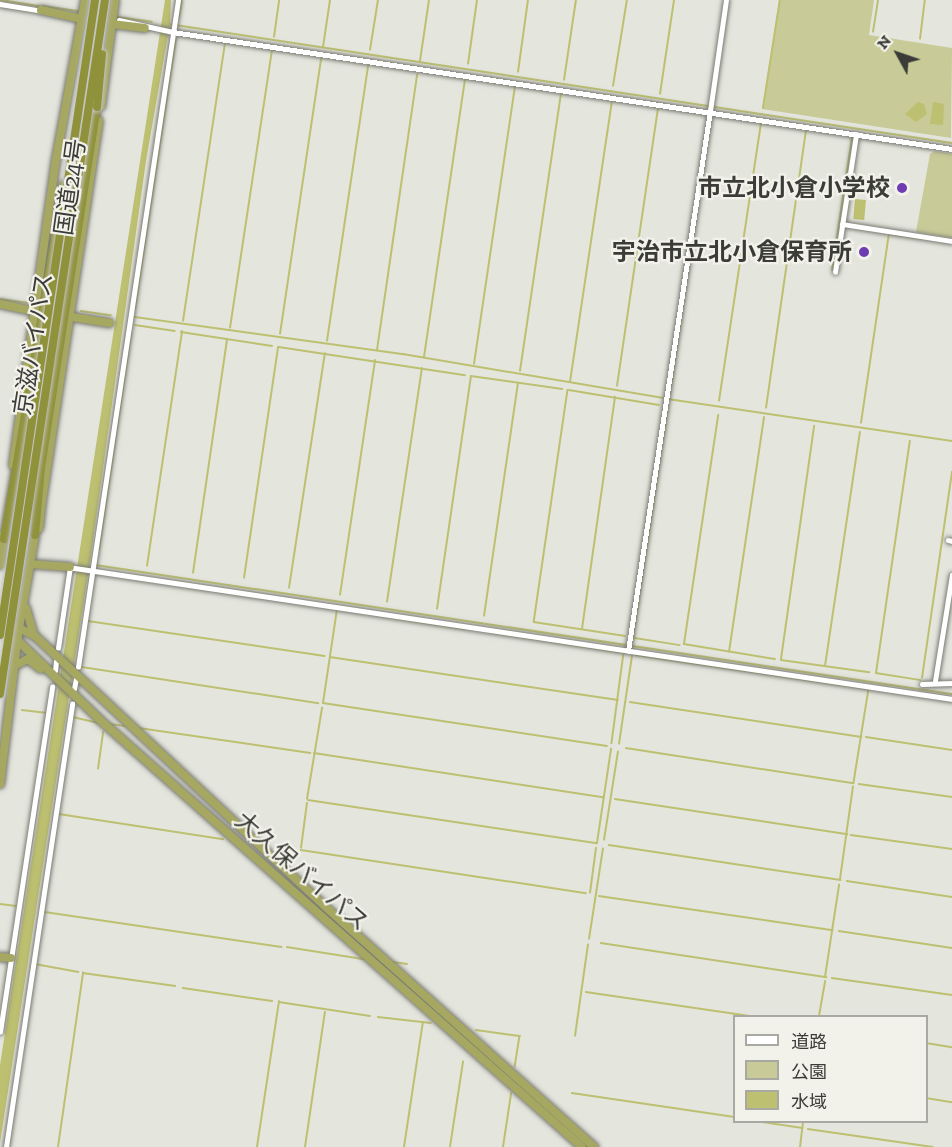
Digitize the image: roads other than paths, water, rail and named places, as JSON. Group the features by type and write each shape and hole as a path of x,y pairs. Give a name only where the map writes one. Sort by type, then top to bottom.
{"highway":[{"name":"国道24号","path":"0,561 34,311 79,17 85,0"},
{"name":"京滋バイパス","path":"0,635 95,0"},
{"path":"35,535 41,468 98,107 105,0"},
{"name":"京滋バイパス","path":"0,694 105,0"},
{"name":"国道24号","path":"0,784 19,628 33,563 35,535 72,317 115,22 115,0"},
{"path":"41,10 79,17"},
{"path":"115,22 145,28"},
{"path":"4,539 18,465 44,286 79,104"},
{"path":"0,304 34,311"},
{"path":"72,317 110,321"},
{"path":"34,636 26,613 42,497"},
{"path":"33,563 71,567"},
{"name":"大久保バイパス","path":"1,624 19,628 34,636 58,660 76,673 388,962 449,1022"},
{"name":"大久保バイパス","path":"1,624 55,679 102,722 374,960 449,1022 557,1119 594,1147"},
{"path":"14,666 28,659 55,679"},
{"path":"0,955 11,957"},
{"name":"大久保バイパス","path":"557,1119 582,1147"}],"street":[{"path":"6,1147 90,570 178,0"},
{"path":"629,647 726,0"},
{"path":"0,4 41,10"},
{"path":"145,28 710,111 765,116 856,135 952,148"},
{"path":"835,272 856,135"},
{"path":"842,224 952,241"},
{"path":"58,648 71,567 679,654 952,699"},
{"path":"935,681 952,575"},
{"path":"0,1032 58,660"},
{"path":"922,684 935,681 952,683"}],"water":[{"path":"165,0 171,0 170,23 146,161 90,561 0,1143 0,1065"},
{"path":"918,102 924,104 927,114 916,122 905,114"},
{"path":"933,102 944,104 943,125 930,124"},
{"path":"855,199 866,200 864,220 853,219"}],"waterway":[{"path":"1,0 39,6"},
{"path":"179,18 182,0"},
{"path":"274,37 279,0"},
{"path":"323,47 330,0"},
{"path":"370,50 378,0"},
{"path":"420,61 429,0"},
{"path":"468,64 477,0"},
{"path":"518,72 528,0"},
{"path":"564,80 576,0"},
{"path":"613,86 627,0"},
{"path":"660,94 674,0"},
{"path":"763,108 780,0"},
{"path":"873,32 878,0"},
{"path":"920,39 925,0"},
{"path":"43,6 78,11"},
{"path":"118,17 152,22"},
{"path":"169,24 952,143"},
{"path":"135,309 176,39"},
{"path":"183,321 225,42"},
{"path":"230,328 272,51"},
{"path":"280,334 321,59"},
{"path":"327,341 368,66"},
{"path":"377,350 417,75"},
{"path":"424,357 465,79"},
{"path":"474,364 515,87"},
{"path":"520,371 561,95"},
{"path":"570,382 612,101"},
{"path":"617,386 658,108"},
{"path":"670,394 711,118"},
{"path":"719,401 761,123"},
{"path":"766,408 806,132"},
{"path":"832,270 852,138"},
{"path":"861,423 889,234 924,239"},
{"path":"0,299 27,303"},
{"path":"81,311 111,315"},
{"path":"135,317 403,354 663,398"},
{"path":"135,325 175,331"},
{"path":"181,332 272,346"},
{"path":"147,566 182,332"},
{"path":"99,550 131,333"},
{"path":"193,573 227,339"},
{"path":"244,578 278,347"},
{"path":"279,347 465,375"},
{"path":"289,588 325,354"},
{"path":"340,595 375,361"},
{"path":"387,602 422,369"},
{"path":"471,376 562,389"},
{"path":"437,609 471,376"},
{"path":"484,616 518,383"},
{"path":"568,390 534,622 625,636"},
{"path":"569,390 659,405"},
{"path":"582,629 615,397"},
{"path":"668,399 952,441"},
{"path":"633,638 668,407"},
{"path":"684,644 718,416"},
{"path":"729,652 764,418"},
{"path":"781,659 814,426"},
{"path":"825,666 860,433"},
{"path":"876,673 910,441"},
{"path":"922,678 952,472"},
{"path":"96,565 952,694"},
{"path":"323,703 337,609 465,629"},
{"path":"88,621 324,656"},
{"path":"489,632 624,653 612,743"},
{"path":"635,638 679,645"},
{"path":"684,644 775,659"},
{"path":"636,655 869,689 854,783"},
{"path":"619,744 632,656"},
{"path":"330,657 618,700"},
{"path":"781,660 869,672"},
{"path":"82,667 318,703"},
{"path":"876,673 920,680"},
{"path":"630,702 861,737"},
{"path":"323,703 607,746"},
{"path":"307,799 322,708"},
{"path":"22,710 45,713"},
{"path":"73,717 99,723"},
{"path":"109,724 125,726"},
{"path":"139,728 310,753"},
{"path":"98,769 103,732"},
{"path":"866,737 952,750"},
{"path":"626,748 853,783"},
{"path":"308,800 597,843 611,749"},
{"path":"604,840 618,752"},
{"path":"314,753 603,797"},
{"path":"859,784 952,797"},
{"path":"840,879 853,787"},
{"path":"615,799 847,834"},
{"path":"301,848 307,803"},
{"path":"59,814 223,839"},
{"path":"851,835 952,849"},
{"path":"609,845 840,880"},
{"path":"279,847 293,849"},
{"path":"590,893 596,848"},
{"path":"589,939 603,849"},
{"path":"301,850 586,893"},
{"path":"847,881 952,897"},
{"path":"825,977 839,885"},
{"path":"599,896 833,930"},
{"path":"0,904 16,906"},
{"path":"45,912 281,947"},
{"path":"839,931 952,948"},
{"path":"601,943 826,977"},
{"path":"575,1036 588,945"},
{"path":"287,947 364,959"},
{"path":"393,962 407,964"},
{"path":"35,964 78,972"},
{"path":"58,1147 83,973 175,986"},
{"path":"832,978 952,995"},
{"path":"819,1015 825,982"},
{"path":"183,988 272,1001"},
{"path":"586,992 744,1015"},
{"path":"257,1147 279,1002 370,1016"},
{"path":"305,1147 325,1012"},
{"path":"378,1017 431,1023"},
{"path":"404,1147 423,1022"},
{"path":"476,1030 520,1036 515,1067"},
{"path":"928,1043 952,1047"},
{"path":"450,1147 463,1062"},
{"path":"572,1093 733,1117"},
{"path":"503,1147 511,1094"},
{"path":"928,1098 952,1102"},
{"path":"769,1123 803,1128"},
{"path":"800,1147 803,1123"},
{"path":"808,1129 933,1147"}],"place":[{"name":"市立北小倉小学校","path":"902,188"},
{"name":"宇治市立北小倉保育所","path":"864,252"}]}
